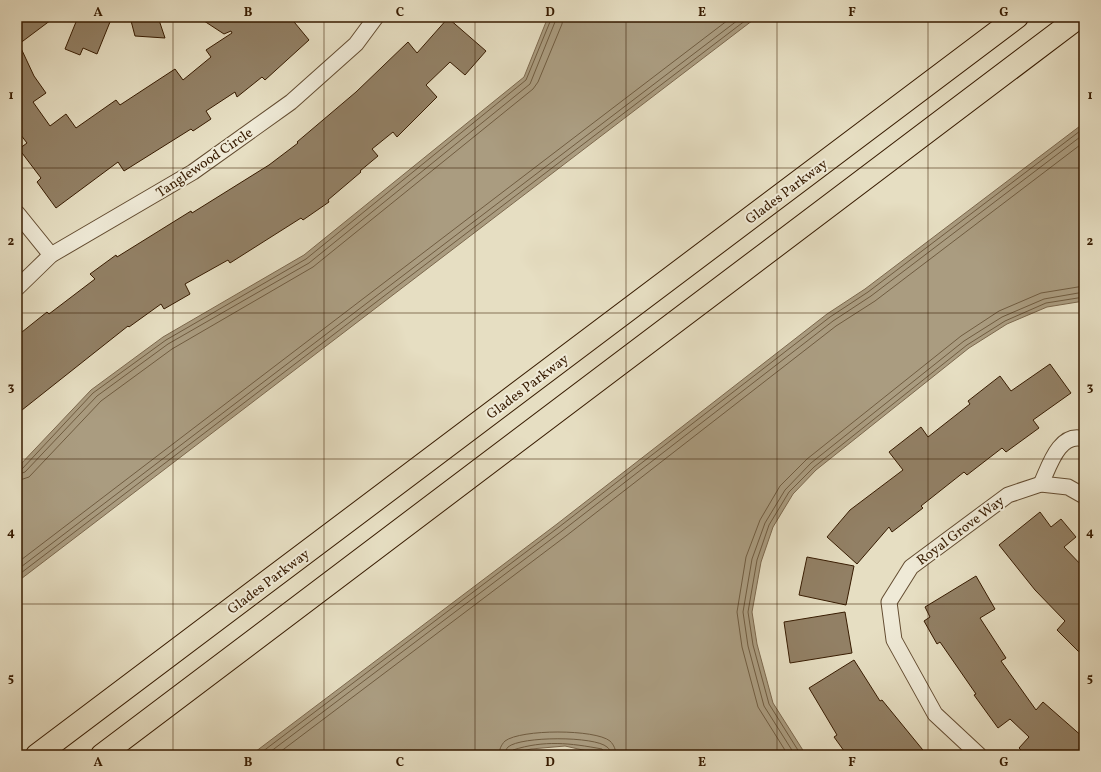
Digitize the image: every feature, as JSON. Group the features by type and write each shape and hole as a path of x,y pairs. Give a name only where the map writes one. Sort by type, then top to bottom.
{"main road":[{"name":"Glades Parkway","path":"37,755 1017,17"},
{"path":"102,755 1079,17"}],"street":[{"name":"Tanglewood Circle","path":"17,288 51,256 193,172 291,102 356,44 376,17"},
{"path":"17,213 51,256"},
{"path":"1041,484 1054,454 1063,443 1078,437 1084,439"},
{"name":"Royal Grove Way","path":"979,755 935,714 894,640 889,602 911,567 1008,495 1041,484 1068,486 1084,496"}],"water":[{"path":"548,17 757,17 17,582 17,468 91,390 163,337 304,255 524,77"},
{"path":"1084,123 1084,301 1047,307 1007,324 969,348 816,470 793,494 773,527 761,562 752,612 757,644 773,703 806,755 605,755 565,746 531,749 507,755 251,755 557,524 827,314 865,289"}],"building":[{"path":"17,17 55,17 19,44 34,76 46,93 33,102 50,126 66,114 76,128 116,100 120,105 175,69 183,80 211,57 206,50 232,33 231,31 224,34 198,17 290,17 309,40 265,80 262,77 237,97 235,92 206,111 211,119 193,131 191,129 124,171 118,162 56,208 37,182 41,178 19,149 27,143 17,130"},
{"path":"78,17 112,17 97,54 83,48 80,55 65,49"},
{"path":"130,17 158,17 165,38 135,36"},
{"path":"448,18 486,51 465,75 450,62 426,85 437,97 397,137 393,132 372,149 378,156 328,200 329,202 303,220 301,218 230,263 228,260 185,284 190,294 164,309 161,304 129,327 128,326 17,414 17,336 47,312 49,314 95,279 90,274 116,255 117,257 191,211 192,213 269,165 298,143 297,142 356,92 408,42 417,53"},
{"path":"1050,364 1071,393 1033,420 1039,428 1006,452 1002,448 967,475 964,472 921,506 923,508 892,532 889,527 857,564 827,537 850,510 903,470 889,452 921,427 928,437 970,404 968,401 1000,376 1011,391"},
{"path":"1040,512 1051,527 1061,519 1076,537 1064,547 1084,568 1084,657 1057,630 1065,621 1035,590 999,545"},
{"path":"807,557 854,566 846,605 799,595"},
{"path":"976,576 995,609 980,618 1006,658 1001,661 1036,710 1043,702 1084,738 1084,755 1026,755 1019,748 1029,737 1010,719 998,728 974,695 976,694 940,642 937,644 924,621 930,617 925,607"},
{"path":"845,612 852,653 790,663 784,622"},
{"path":"854,660 880,701 882,700 927,755 847,755 834,737 837,735 809,688"}]}
